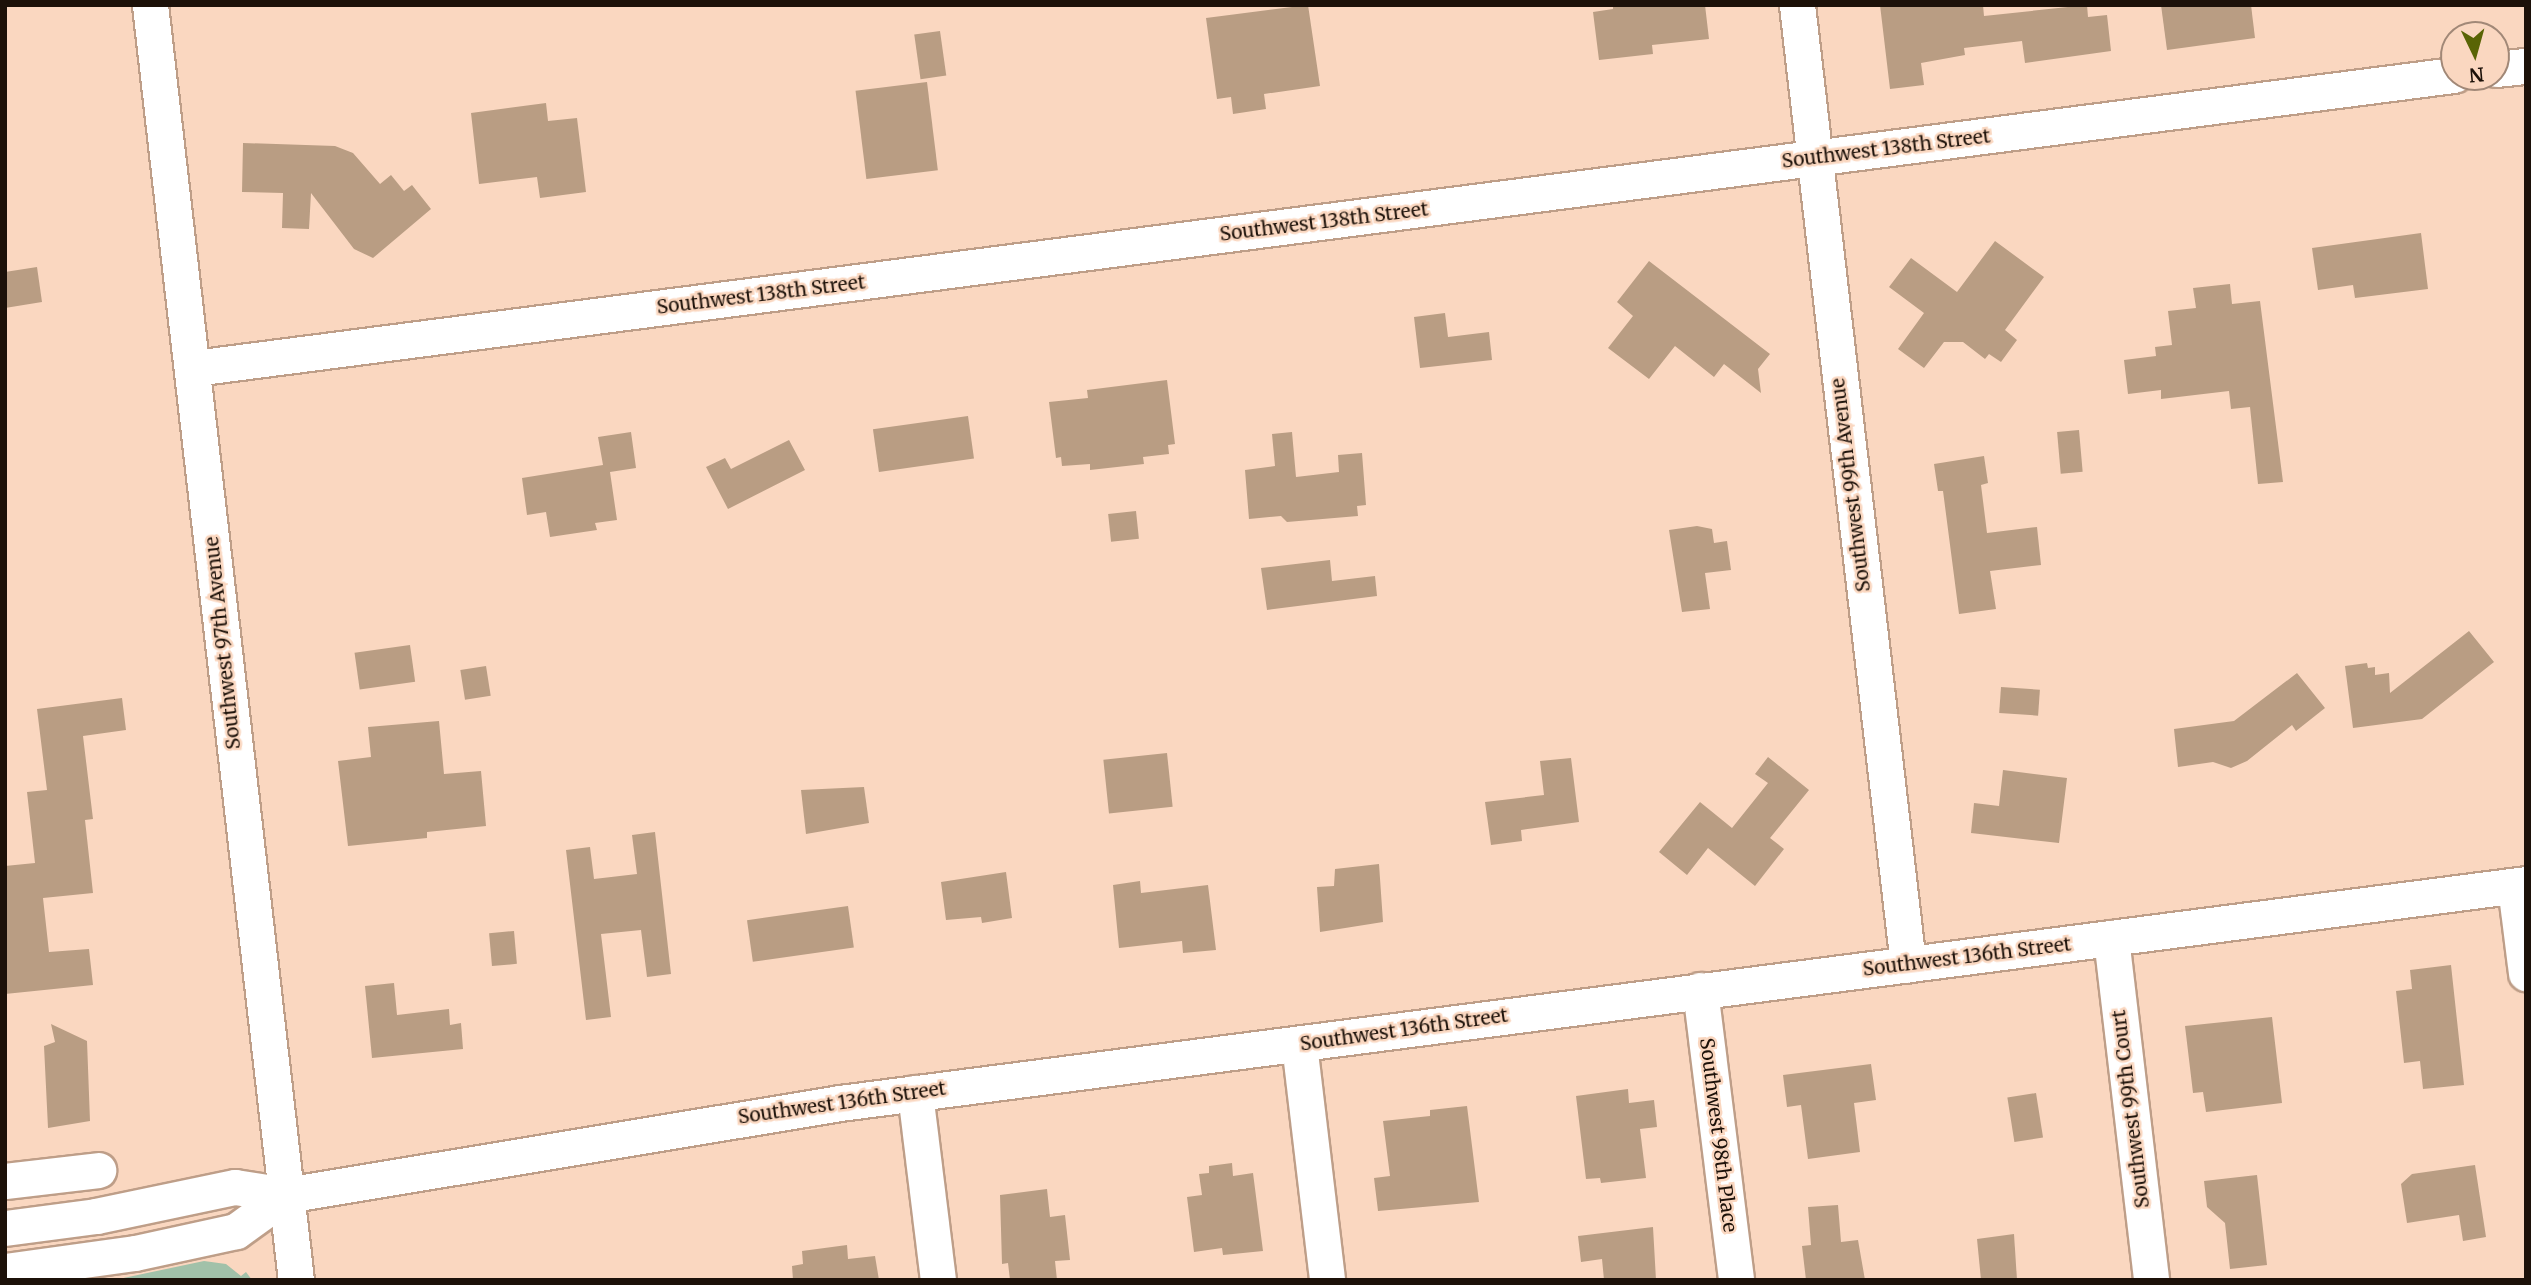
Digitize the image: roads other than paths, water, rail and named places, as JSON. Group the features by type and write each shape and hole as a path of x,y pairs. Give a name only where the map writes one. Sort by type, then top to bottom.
{"street":[{"name":"Southwest 97th Avenue","path":"150,5 194,368 296,1280"},
{"name":"Southwest 99th Avenue","path":"1797,5 1908,965"},
{"name":"Southwest 138th Street","path":"194,368 2440,77"},
{"name":"Southwest 136th Street","path":"5,1228 96,1216 235,1187 286,1195 712,1122 915,1093 2520,885"},
{"path":"2520,885 2526,973"},
{"name":"Southwest 99th Court","path":"2111,938 2151,1280"},
{"name":"Southwest 98th Place","path":"1700,990 1736,1280"},
{"path":"1298,1044 1326,1280"},
{"path":"915,1093 938,1280"},
{"path":"5,1181 98,1170"},
{"name":"Southwest 136th Street","path":"5,1270 135,1253 236,1231 286,1195"}]}
